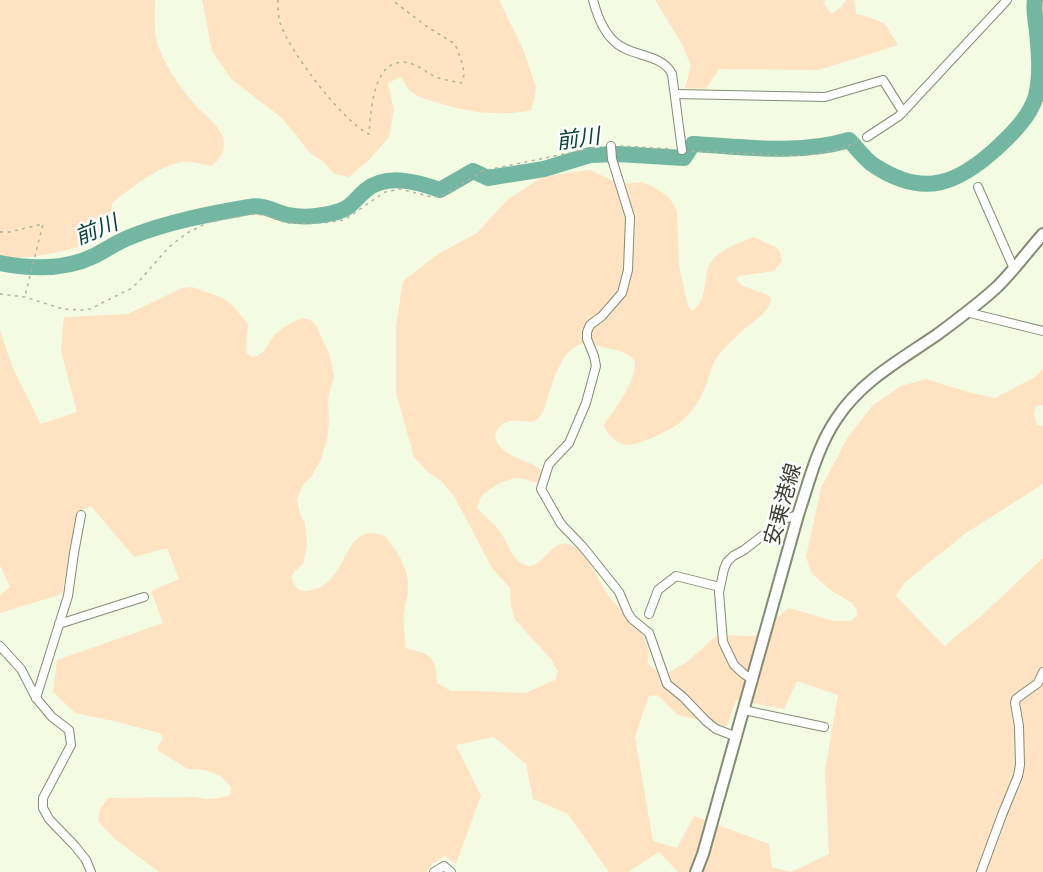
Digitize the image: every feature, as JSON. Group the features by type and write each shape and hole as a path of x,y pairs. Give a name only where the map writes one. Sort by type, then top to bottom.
{"main road":[{"name":"安乗港線","path":"696,872 704,854 798,515 815,460 826,436 853,397 883,371 939,333 997,287 1043,234"}],"street":[{"path":"593,0 604,29 615,43 658,61 670,69 682,150"},
{"path":"867,137 899,116 1007,0"},
{"path":"675,94 825,97 883,80 903,112"},
{"path":"611,152 630,217 628,270 622,293 602,316 590,325 586,332 596,366 586,403 569,443 549,464 541,489 561,524 583,547 619,592 632,619 649,633 667,684 716,729 737,736"},
{"path":"978,187 1014,269"},
{"path":"966,312 1043,331"},
{"path":"36,698 68,596 81,515"},
{"path":"753,680 734,665 723,642 720,587 727,562 784,519 798,515"},
{"path":"649,614 658,590 676,576 720,587"},
{"path":"59,624 144,597"},
{"path":"0,646 21,669 36,698 52,717 69,730 71,745 43,798 43,808 49,819 81,853 91,872"},
{"path":"981,872 1018,776 1020,765 1016,699 1032,689 1043,672"},
{"path":"744,710 824,727"},
{"path":"435,872 444,866 451,872"}],"path":[{"path":"278,0 280,22 305,67 352,123 369,134 370,113 379,78 391,65 410,63 436,77 461,83 464,75 463,65 454,44 392,0"},
{"path":"694,151 799,156 844,149 867,137"},
{"path":"0,294 25,297 63,309 90,309 132,288 169,247 187,233 209,222 253,214 264,215 287,223 324,223 344,220 385,192 400,189 432,197 442,196 483,171 599,146 611,152 682,150"},
{"path":"0,232 43,224 25,297"}],"shaded area":[{"path":"0,0 155,0 155,29 158,46 184,92 216,125 221,134 224,147 220,158 211,166 189,162 173,164 145,178 112,203 110,226 96,239 85,244 61,252 37,256 0,256"},
{"path":"202,0 499,0 523,49 536,87 531,110 496,113 449,106 414,94 401,77 388,83 394,110 389,137 369,160 349,177 334,174 324,162 310,153 282,118 231,79 212,51"},
{"path":"655,0 825,0 824,4 832,14 846,0 853,0 856,14 885,24 898,45 819,70 719,69 706,89 685,88 691,66 682,44"},
{"path":"590,170 620,184 641,182 669,197 677,211 679,266 688,306 692,311 702,296 709,266 724,250 754,237 777,248 780,252 782,261 774,271 738,276 736,279 743,286 771,298 769,306 720,353 694,408 688,416 672,428 635,444 619,443 615,440 604,426 633,377 635,361 622,352 594,344 582,344 574,347 561,362 543,412 538,419 532,422 515,420 506,422 495,434 497,442 507,453 543,471 539,482 516,478 493,487 481,497 477,506 479,510 499,530 516,559 525,565 536,564 557,545 571,545 577,548 587,559 606,592 642,634 649,651 647,664 656,670 668,673 687,662 717,635 754,636 789,608 834,621 851,621 857,616 857,610 852,603 832,591 812,574 806,557 821,488 848,437 872,406 901,386 926,379 995,398 1035,377 1043,369 1043,405 1036,406 1034,414 1037,425 1043,426 1043,484 966,533 905,582 896,596 945,647 1043,558 1043,872 791,872 678,872 659,852 628,872 609,872 568,814 533,799 526,764 494,737 456,745 481,796 456,864 445,856 432,864 426,872 159,872 115,839 98,821 100,809 108,798 197,797 213,799 228,796 231,793 231,787 221,776 205,770 188,769 159,751 157,749 163,738 159,733 75,713 53,692 57,660 163,623 151,591 179,579 167,548 134,557 91,506 77,512 62,594 0,613 0,595 10,587 0,565 0,330 12,366 41,424 77,412 61,351 64,317 128,314 182,288 192,287 223,298 233,306 248,324 247,354 253,357 262,353 273,337 286,326 302,318 311,320 317,327 330,356 334,376 328,399 327,440 321,459 312,476 303,485 297,499 300,514 305,523 307,545 303,564 291,577 295,585 303,591 319,588 337,572 354,542 361,536 371,533 383,535 401,559 406,570 408,592 404,632 406,648 421,652 433,661 437,683 451,691 525,693 555,680 558,672 551,659 515,620 510,588 492,568 454,496 414,457 396,393 396,325 403,281 438,254 477,233 507,200 544,176","holes":["797,681 838,695 825,771 829,854 791,872 772,867 769,844 694,816 677,848 653,841 635,737 649,696 657,695 678,715 727,727 736,700 784,709"]}],"waterway":[{"name":"前川","path":"0,263 35,267 71,264 94,256 125,239 159,227 254,206 299,216 339,212 374,185 393,180 422,184 440,190 473,171 488,178 544,169 590,155 618,154 684,158 693,144 791,149 830,145 849,140 871,163 893,176 909,182 925,184 940,182 954,178 983,160 1015,130 1030,110 1038,88 1039,72 1035,0"}]}
